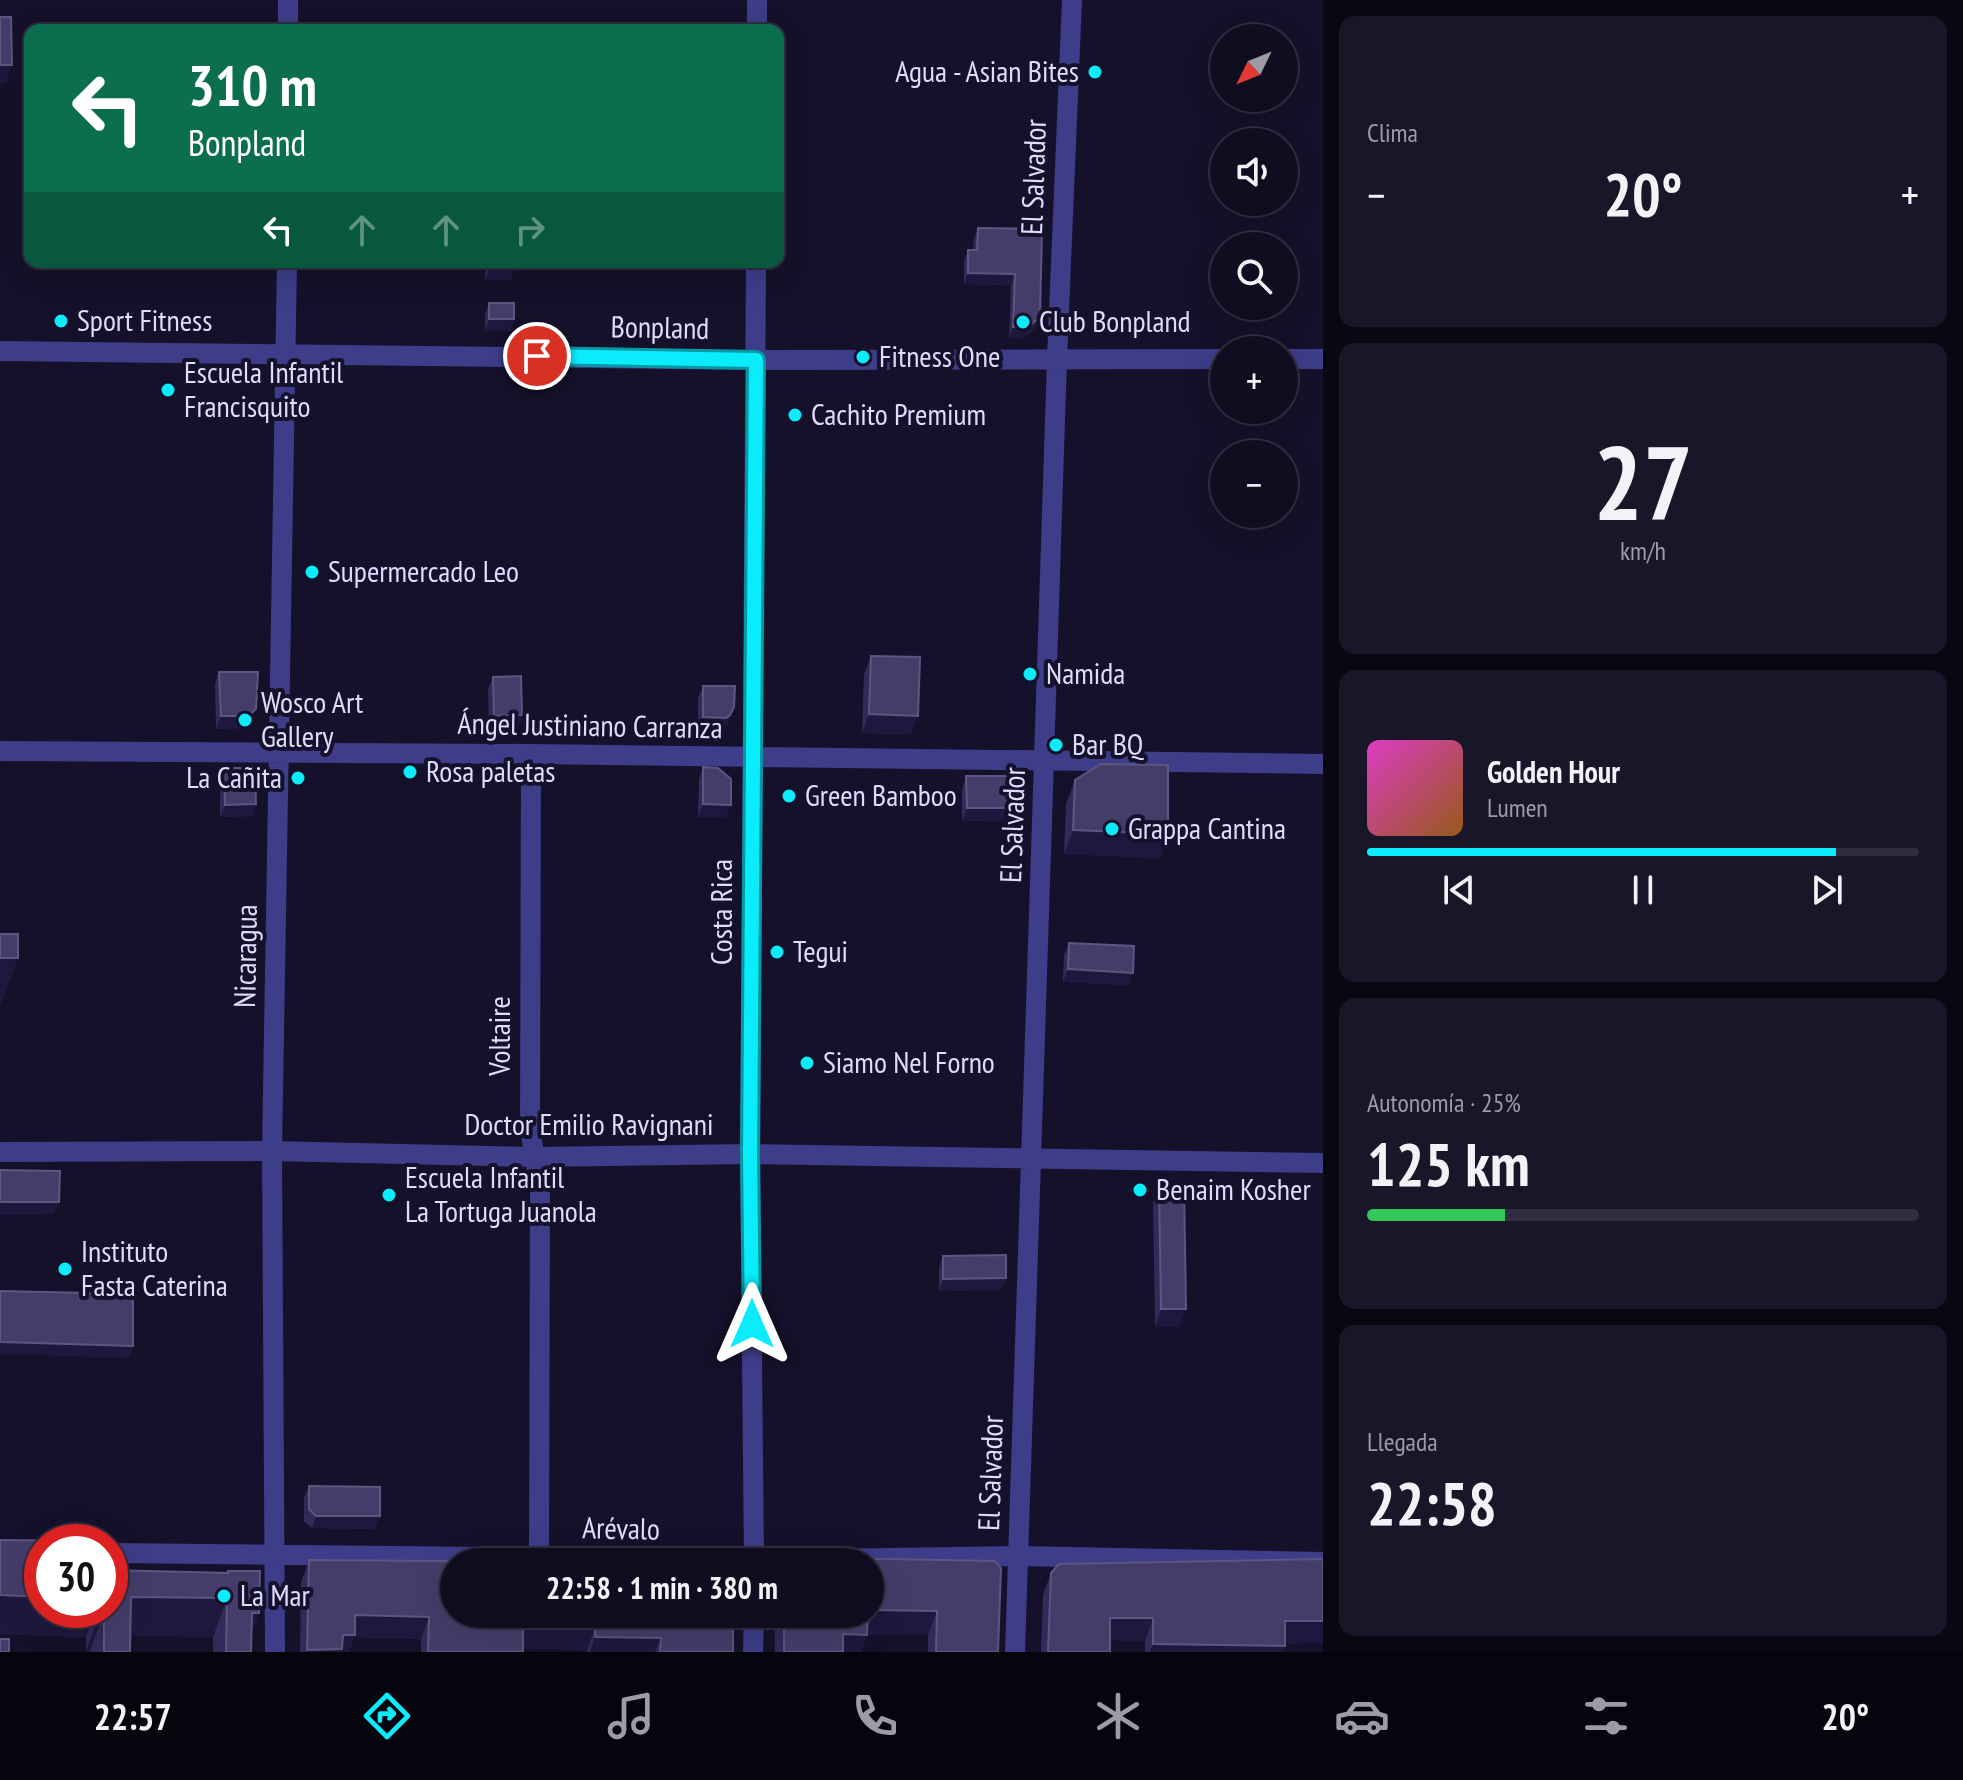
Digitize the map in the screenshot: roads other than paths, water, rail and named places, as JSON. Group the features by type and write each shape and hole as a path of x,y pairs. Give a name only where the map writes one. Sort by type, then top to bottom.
{"street":[{"path":"288,0 288,24"},
{"path":"757,0 757,24"},
{"name":"El Salvador","path":"1015,1652 1057,359 1072,0"},
{"name":"Nicaragua","path":"275,1652 272,1151 287,268"},
{"name":"Costa Rica","path":"754,1548 750,1154 756,268"},
{"name":"Bonpland","path":"0,351 756,360 1210,359"},
{"path":"1298,359 1323,359"},
{"name":"Ángel Justiniano Carranza","path":"0,751 1323,764"},
{"name":"Voltaire","path":"531,754 530,1129 540,1189 539,1548"},
{"name":"Doctor Emilio Ravignani","path":"0,1152 272,1151 535,1157 750,1154 1323,1163"},
{"name":"Arévalo","path":"128,1553 440,1557"},
{"name":"Arévalo","path":"884,1559 1018,1556 1323,1562"},
{"path":"753,1652 754,1628"}],"place":[{"name":"Agua - Asian Bites","path":"1095,72"},
{"name":"Sport Fitness","path":"61,321"},
{"name":"Club Bonpland","path":"1023,322"},
{"name":"Fitness One","path":"863,357"},
{"name":"Escuela Infantil Francisquito","path":"168,390"},
{"name":"Cachito Premium","path":"795,415"},
{"name":"Supermercado Leo","path":"312,572"},
{"name":"Namida","path":"1030,674"},
{"name":"Wosco Art Gallery","path":"245,720"},
{"name":"Bar BQ","path":"1056,745"},
{"name":"Rosa paletas","path":"410,772"},
{"name":"La Cañita","path":"298,778"},
{"name":"Green Bamboo","path":"789,796"},
{"name":"Grappa Cantina","path":"1112,829"},
{"name":"Tegui","path":"777,952"},
{"name":"Siamo Nel Forno","path":"807,1063"},
{"name":"Benaim Kosher","path":"1140,1190"},
{"name":"Escuela Infantil La Tortuga Juanola","path":"389,1195"},
{"name":"Instituto Fasta Caterina","path":"65,1269"},
{"name":"La Mar","path":"224,1596"}]}
